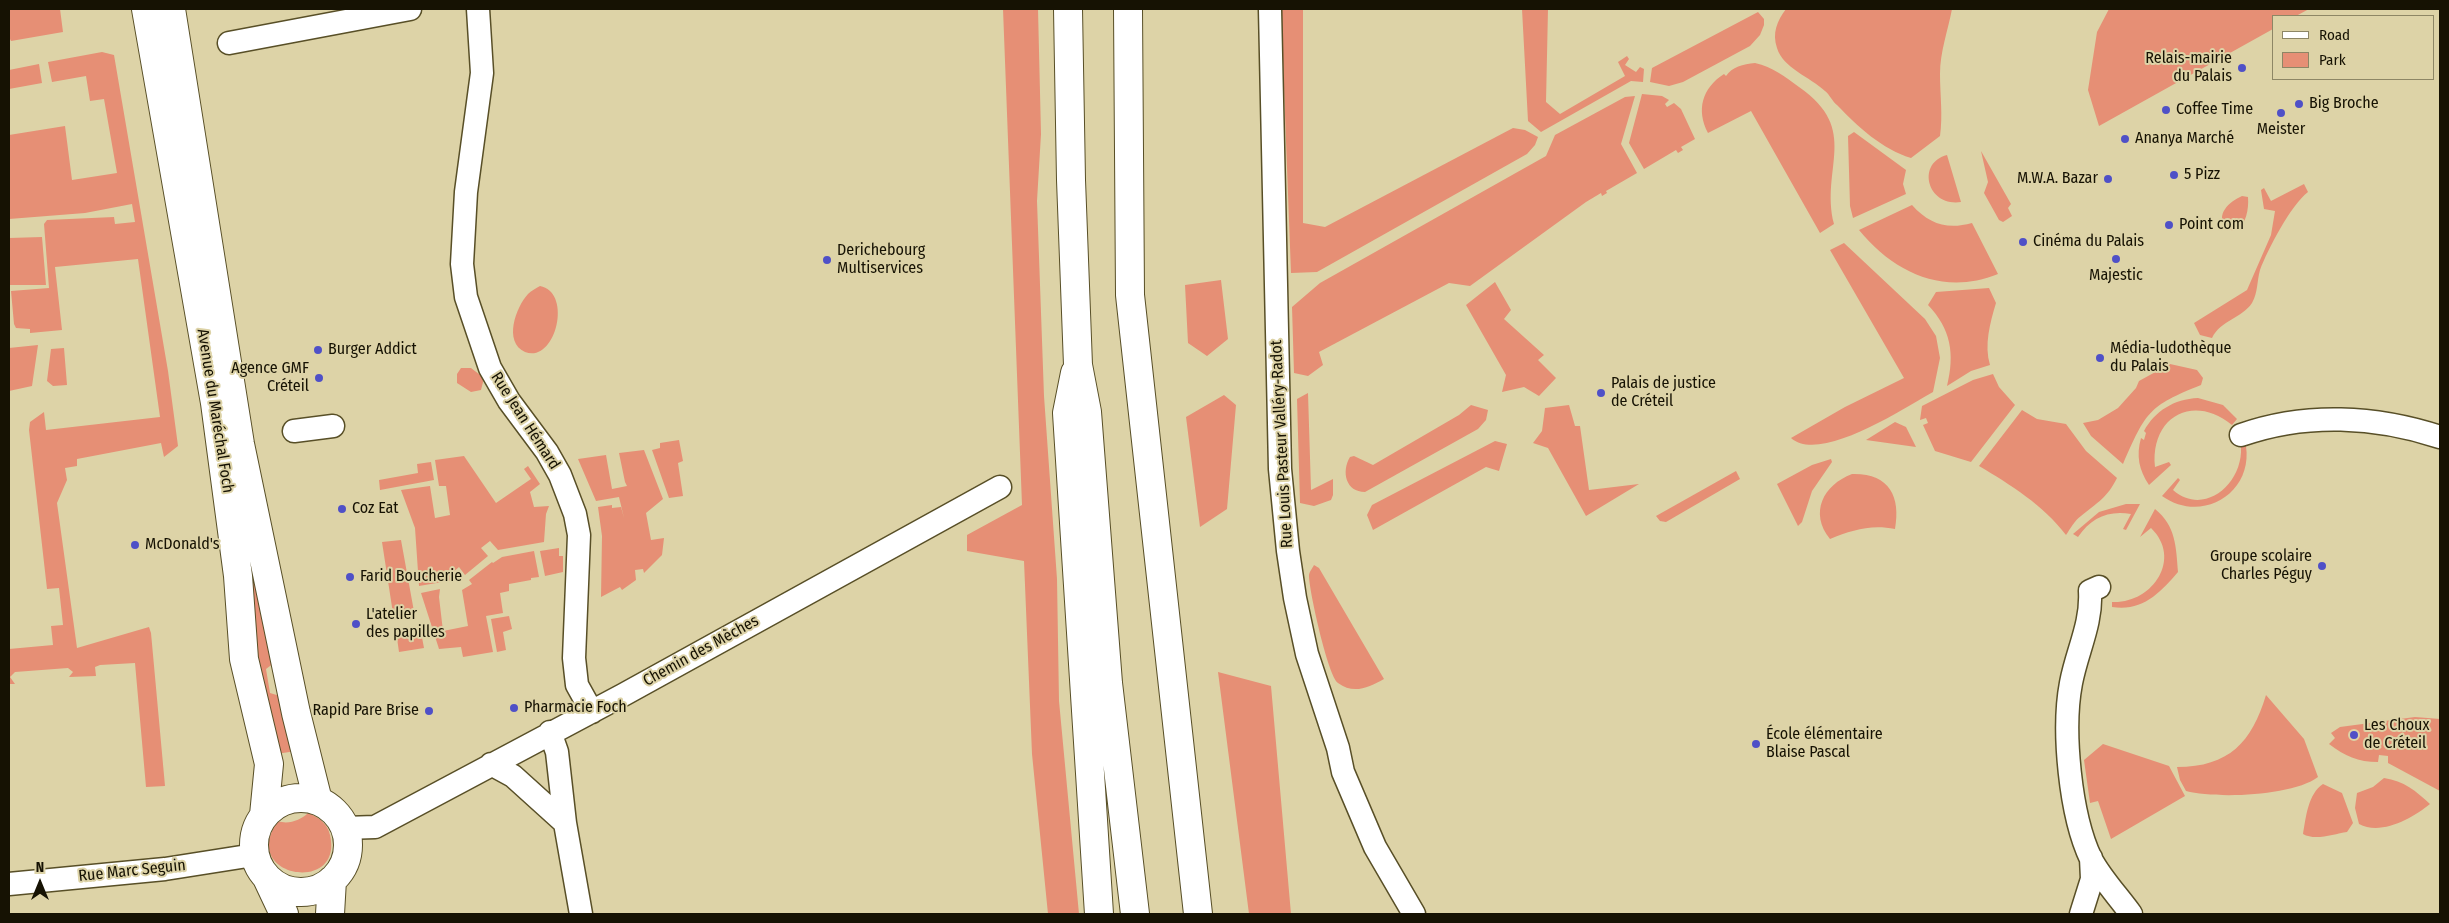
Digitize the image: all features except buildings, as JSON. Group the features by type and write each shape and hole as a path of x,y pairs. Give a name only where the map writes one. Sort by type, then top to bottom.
{"main road":[{"name":"Avenue du Maréchal Foch","path":"146,9 215,403 238,576 244,659 269,764 264,815"},
{"name":"Avenue du Maréchal Foch","path":"171,9 240,444 296,713 318,801"},
{"path":"1068,9 1071,180 1078,365 1087,412 1108,683 1135,914"},
{"path":"1128,9 1130,295 1198,914"},
{"path":"1078,365 1072,378 1067,413 1099,914"},
{"path":"261,867 278,886 292,891 306,892 320,888 332,880 341,869 347,856 348,842 345,828 339,817 330,807 318,801 303,798 288,799 274,805 264,815 257,827 253,841 261,867 284,914"},
{"path":"330,914 332,880"}],"street":[{"path":"229,43 410,9"},
{"name":"Rue Jean Hémard","path":"478,9 482,73 466,192 462,264 466,297 490,368 510,401 547,452 560,475 575,514 579,535 574,667 577,685 592,712"},
{"name":"Rue Louis Pasteur Valléry-Radot","path":"1270,9 1280,469 1284,522 1295,598 1307,654 1338,748 1343,772 1376,847 1414,914"},
{"path":"2241,435 2272,426 2337,418 2382,422 2440,437"},
{"path":"294,431 333,426"},
{"name":"Chemin des Mèches","path":"345,828 374,827 550,732 592,712 1000,487"},
{"path":"2081,914 2092,880 2091,858 2073,799 2068,696 2075,665 2089,620 2090,591 2099,587"},
{"path":"550,732 557,752 565,823 581,914"},
{"path":"490,764 512,776 565,823"},
{"path":"2091,858 2131,914"},
{"name":"Rue Marc Seguin","path":"9,884 165,869 261,867"}],"green space":[{"path":"9,9 60,9 63,32 11,41 9,37"},
{"path":"1003,9 1038,9 1041,134 1037,201 1044,396 1057,579 1059,701 1079,914 1048,914 1032,754 1024,561 967,551 967,535 1022,505"},
{"path":"1281,9 1303,9 1303,223 1325,227 1513,128 1525,130 1538,137 1535,145 1527,154 1317,272 1291,273"},
{"path":"1522,9 1548,9 1546,102 1560,114 1625,76 1618,62 1627,56 1629,59 1625,65 1636,72 1640,67 1644,69 1643,82 1631,81 1541,132 1528,121"},
{"path":"1786,9 1952,9 1940,66 1940,136 1911,158 1890,149 1862,129 1825,91 1791,67 1780,55 1775,32 1780,18"},
{"path":"2109,9 2309,9 2298,15 2272,15 2272,30 2099,126 2088,90 2097,32"},
{"path":"1758,12 1764,19 1764,25 1760,35 1750,46 1683,82 1669,86 1650,82 1652,68"},
{"path":"102,52 114,55 168,371 178,446 164,457 161,443 77,459 77,466 65,468 67,480 57,503 77,648 149,627 165,786 146,787 135,663 100,665 95,667 96,676 69,677 73,672 68,668 15,672 10,677 15,684 9,684 9,649 53,645 51,626 63,625 59,588 47,589 29,430 30,422 44,412 46,430 160,417 138,259 55,267 62,330 30,333 30,329 16,328 14,324 11,291 49,288 44,224 47,220 114,217 115,224 135,222 132,204 85,213 9,219 9,135 65,126 72,180 117,173 104,99 90,101 86,76 52,82 48,62"},
{"path":"1755,63 1784,76 1799,87 1818,103 1829,119 1834,134 1831,204 1834,224 1820,233 1751,111 1708,133 1704,124 1702,116 1703,100 1711,86 1724,74 1726,76 1735,68"},
{"path":"39,64 42,83 9,89 9,70"},
{"path":"1642,94 1662,96 1669,100 1665,104 1667,107 1674,103 1681,109 1695,139 1681,147 1683,150 1678,153 1676,150 1644,169 1629,143"},
{"path":"1635,96 1621,144 1637,173 1606,191 1607,193 1602,196 1601,193 1586,202 1470,286 1449,283 1319,352 1323,365 1308,376 1294,373 1292,307 1320,283 1546,156 1555,135 1625,97"},
{"path":"1854,132 1906,170 1903,184 1906,194 1853,218 1850,206 1848,136"},
{"path":"1981,151 2011,204 2008,208 2012,216 2003,222 1999,220 1984,193 1988,182"},
{"path":"1947,155 1961,202 1949,202 1940,198 1933,191 1930,183 1931,166 1937,160"},
{"path":"2304,184 2308,192 2301,198 2287,217 2268,251 2260,270 2252,303 2243,312 2221,327 2212,338 2200,335 2194,323 2247,290 2271,235 2275,211 2264,209 2261,190 2264,188 2271,201"},
{"path":"2242,196 2248,197 2248,207 2244,221 2236,231 2226,229 2222,218 2225,209"},
{"path":"1912,205 1925,217 1939,224 1954,226 1972,223 1998,274 1978,280 1958,282 1940,281 1921,276 1904,269 1888,258 1859,230"},
{"path":"42,237 46,285 9,285 9,238"},
{"path":"1844,243 1925,319 1936,336 1940,358 1933,392 1862,431 1821,444 1804,444 1791,438 1845,407 1904,378 1830,250"},
{"path":"1221,280 1228,339 1207,356 1188,343 1185,285"},
{"path":"1495,282 1511,310 1504,319 1544,355 1538,360 1556,378 1539,396 1524,387 1502,392 1506,375 1466,305"},
{"path":"540,286 550,291 556,301 558,313 556,326 552,338 545,348 536,353 525,352 514,341 513,333 516,315 529,293"},
{"path":"1989,288 1996,303 1988,342 1990,365 1971,371 1947,386 1951,363 1949,342 1942,323 1928,305 1936,292"},
{"path":"38,345 32,386 9,391 9,348"},
{"path":"64,348 67,385 53,386 47,381 51,349"},
{"path":"2170,364 2197,370 2203,378 2201,385 2170,399 2151,413 2137,433 2123,464 2091,436 2083,423 2098,420 2118,408 2136,388 2139,381"},
{"path":"461,368 471,368 484,378 481,390 471,392 457,383 457,374"},
{"path":"1993,374 1999,387 2015,405 1971,462 1935,451 1923,425 1928,423 1926,418 1920,420 1922,406 1973,380"},
{"path":"1308,393 1311,490 1333,479 1333,495 1331,500 1314,506 1300,503 1297,399"},
{"path":"1224,395 1236,405 1227,509 1200,527 1186,417"},
{"path":"2198,398 2223,405 2237,419 2232,425 2217,416 2203,411 2189,411 2177,415 2167,423 2159,435 2155,450 2155,467 2169,462 2171,465 2149,485 2143,474 2139,457 2141,438 2144,440 2146,433 2144,431 2148,424 2166,407 2181,401"},
{"path":"1471,405 1488,410 1486,420 1478,429 1365,492 1353,489 1350,485 1347,480 1346,469 1350,457 1354,456 1373,465 1459,415"},
{"path":"1569,405 1575,426 1580,426 1589,490 1639,484 1586,516 1548,448 1533,443 1542,431 1545,408"},
{"path":"2022,410 2037,419 2066,424 2086,451 2117,478 2106,495 2077,520 2066,535 2037,505 2015,488 1979,466"},
{"path":"1895,422 1906,427 1916,447 1866,440"},
{"path":"679,440 683,461 678,463 683,496 669,498 652,450 660,448 660,443"},
{"path":"1495,441 1507,444 1499,471 1486,467 1373,530 1367,515 1372,505"},
{"path":"2246,446 2246,463 2241,478 2233,490 2221,500 2208,505 2193,507 2177,504 2162,496 2178,478 2180,480 2173,490 2185,497 2197,500 2209,498 2229,484 2236,473 2240,461 2241,447"},
{"path":"644,450 663,499 646,513 651,540 664,538 662,555 644,573 643,569 635,570 636,580 622,590 620,587 601,597 602,536 598,507 612,505 612,508 621,507 624,518 619,497 596,501 578,459 606,455 612,489 627,486 619,453"},
{"path":"464,456 496,503 531,479 524,469 528,466 540,484 530,492 534,507 549,506 546,514 544,542 498,550 490,541 481,548 488,556 465,575 459,567 451,574 454,580 419,586 415,528 401,490 430,486 435,518 450,515 446,486 439,486 435,460"},
{"path":"1831,459 1832,462 1812,491 1802,522 1798,526 1777,484 1812,465"},
{"path":"431,462 434,480 380,490 379,480 418,473 417,464"},
{"path":"1736,471 1740,479 1666,522 1660,521 1656,516"},
{"path":"1852,474 1875,478 1883,482 1890,489 1896,506 1895,529 1878,527 1862,529 1830,539 1820,519 1822,501 1833,485"},
{"path":"2126,504 2140,504 2126,530 2123,529 2131,514 2115,513 2094,520 2078,537 2073,534 2099,512"},
{"path":"2155,509 2167,522 2174,538 2178,572 2157,594 2141,604 2123,608 2112,607 2112,602 2126,601 2139,596 2150,588 2163,566 2164,553 2160,540 2151,528 2140,537"},
{"path":"401,540 415,617 394,620 382,542"},
{"path":"247,543 274,663 266,669 270,693 280,696 296,751 276,754 258,687"},
{"path":"559,548 559,556 563,556 563,572 545,576 540,551"},
{"path":"534,551 539,577 509,584 509,591 500,593 503,613 486,616 493,652 463,657 461,647 439,649 421,593 440,589 439,597 443,631 468,626 462,590 472,584 469,580 492,562 502,557"},
{"path":"1314,565 1319,568 1384,679 1367,687 1350,689 1338,683 1334,677 1324,650 1312,598 1309,576"},
{"path":"509,616 512,629 503,632 506,650 497,652 491,619"},
{"path":"420,627 424,648 399,652 396,631"},
{"path":"1218,672 1271,686 1291,914 1249,914"},
{"path":"2266,695 2304,739 2318,777 2291,788 2273,792 2216,795 2186,791 2180,780 2177,767 2195,766 2211,762 2224,757 2236,749 2254,726"},
{"path":"2415,717 2440,719 2440,791 2388,763 2388,756 2379,755 2378,762 2364,761 2346,755 2329,744 2335,738 2331,733 2340,727"},
{"path":"2103,744 2169,766 2185,796 2111,839 2098,801 2090,803 2084,760"},
{"path":"2384,778 2398,781 2409,787 2430,804 2406,820 2387,827 2377,828 2359,824 2355,808 2357,793 2373,787"},
{"path":"2323,784 2342,793 2353,823 2347,832 2325,836 2308,836 2303,834 2308,806 2318,788"},
{"path":"308,813 321,820 329,831 331,841 329,858 320,868 307,872 292,871 279,865 271,854 269,840 278,821 294,821"}],"place":[{"name":"Relais-mairie du Palais","path":"2242,68"},
{"name":"Big Broche","path":"2299,104"},
{"name":"Coffee Time","path":"2166,110"},
{"name":"Meister","path":"2281,113"},
{"name":"Ananya Marché","path":"2125,139"},
{"name":"5 Pizz","path":"2174,175"},
{"name":"M.W.A. Bazar","path":"2108,179"},
{"name":"Point com","path":"2169,225"},
{"name":"Cinéma du Palais","path":"2023,242"},
{"name":"Majestic","path":"2116,259"},
{"name":"Derichebourg Multiservices","path":"827,260"},
{"name":"Burger Addict","path":"318,350"},
{"name":"Média-ludothèque du Palais","path":"2100,358"},
{"name":"Agence GMF Créteil","path":"319,378"},
{"name":"Palais de justice de Créteil","path":"1601,393"},
{"name":"Coz Eat","path":"342,509"},
{"name":"McDonald's","path":"135,545"},
{"name":"Groupe scolaire Charles Péguy","path":"2322,566"},
{"name":"Farid Boucherie","path":"350,577"},
{"name":"L'atelier des papilles","path":"356,624"},
{"name":"Pharmacie Foch","path":"514,708"},
{"name":"Rapid Pare Brise","path":"429,711"},
{"name":"Les Choux de Créteil","path":"2354,735"},
{"name":"École élémentaire Blaise Pascal","path":"1756,744"}]}
